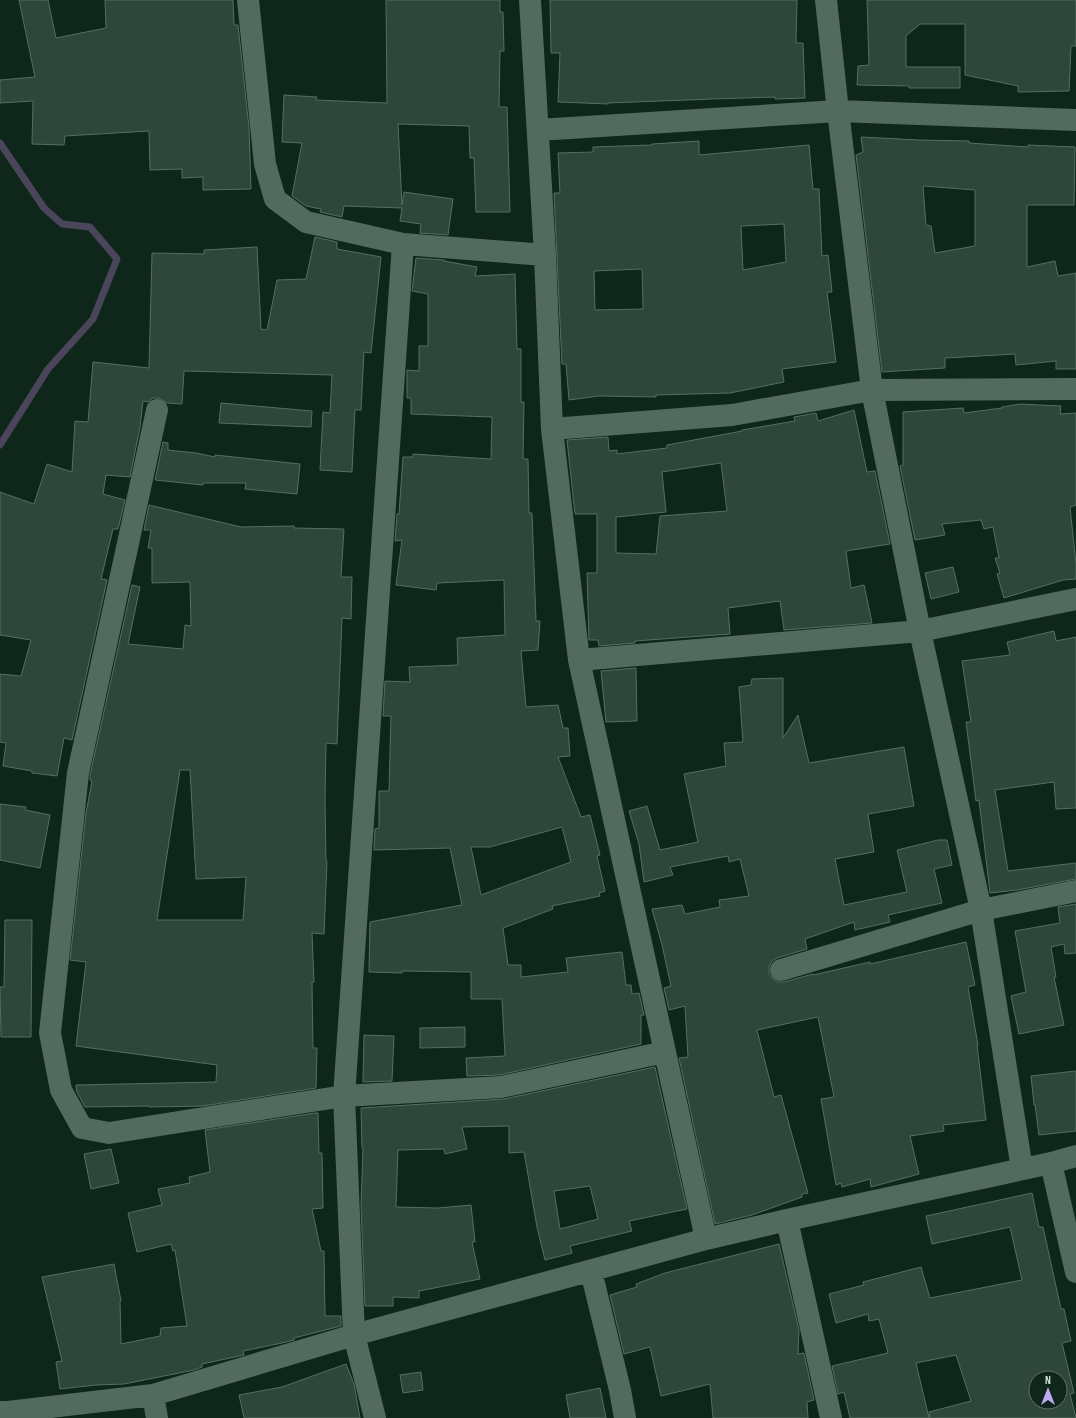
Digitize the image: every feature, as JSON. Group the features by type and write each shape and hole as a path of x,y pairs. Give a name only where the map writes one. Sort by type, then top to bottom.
{"street":[{"path":"248,0 265,164 275,199 306,222 403,244 545,255"},
{"path":"530,0 545,255 552,429 579,660 706,1239"},
{"path":"826,0 872,390 920,631 981,910 1022,1169"},
{"path":"538,130 838,111 1076,120"},
{"path":"375,1418 354,1336 344,1096 403,244"},
{"path":"552,429 732,415 872,390 1076,388"},
{"path":"157,410 78,772 50,1033 61,1090 82,1128 109,1133 344,1096 501,1087 665,1052"},
{"path":"579,660 920,631 1076,599"},
{"path":"781,970 981,910 1076,891"},
{"path":"0,1412 153,1395 354,1336 706,1239 1051,1163 1076,1156"},
{"path":"1051,1163 1076,1272"},
{"path":"787,1220 831,1418"},
{"path":"591,1271 620,1390 625,1418"},
{"path":"153,1395 157,1418"}],"building":[{"path":"19,0 48,0 56,38 106,28 105,0 233,0 234,25 238,25 249,128 251,189 203,190 203,177 182,178 182,169 150,170 149,131 65,136 64,145 32,144 33,101 0,103 0,80 35,77"},
{"path":"386,0 500,0 500,12 503,12 504,51 500,51 499,107 507,107 510,212 476,212 474,158 470,158 469,126 398,124 402,205 404,192 453,199 448,235 420,233 421,224 400,221 402,208 344,206 342,217 320,212 321,209 306,206 292,196 302,143 282,142 284,95 317,97 316,100 387,103"},
{"path":"550,0 797,0 796,43 803,43 805,98 775,99 775,97 608,104 558,102 560,53 551,53"},
{"path":"867,0 1076,0 1076,46 1071,46 1069,91 1018,92 1018,86 965,75 965,24 920,24 906,36 906,67 960,67 960,88 909,88 909,86 857,85 858,66 869,65"},
{"path":"861,137 969,141 969,143 1028,147 1028,145 1075,147 1074,205 1027,205 1027,267 1055,261 1058,276 1076,273 1076,369 1056,369 1056,361 1016,365 1015,354 945,358 945,368 882,372 856,155 863,152","holes":["923,186 975,190 975,246 935,253 931,226 926,225"]},
{"path":"699,141 699,155 809,145 813,189 819,189 822,256 828,255 832,292 827,292 836,362 782,369 784,382 730,393 656,395 656,397 599,396 569,400 566,364 562,364 554,193 560,193 558,153 593,152 593,147","holes":["784,224 786,262 743,270 741,226","642,269 643,309 595,310 594,271"]},
{"path":"315,237 337,242 337,249 381,257 371,353 364,352 361,410 355,410 352,472 320,470 323,412 330,413 332,375 184,371 182,404 167,403 159,398 153,398 148,402 143,401 140,427 130,477 106,475 103,494 125,500 118,529 113,529 101,579 107,580 72,740 64,738 57,776 32,773 32,771 3,766 6,743 0,742 0,674 21,676 31,640 0,635 0,492 34,504 47,464 72,472 75,421 88,422 93,362 149,368 152,253 204,254 204,250 257,247 261,329 267,330 277,280 306,279"},
{"path":"416,258 444,260 477,267 475,276 515,274 517,349 521,349 521,402 524,402 523,459 528,459 529,513 532,513 536,621 540,621 538,650 521,651 526,707 558,705 563,728 568,728 570,756 558,757 581,817 590,815 600,855 597,856 605,891 599,893 600,896 552,906 553,909 503,928 508,965 521,965 521,977 568,972 566,958 622,952 626,985 631,985 632,994 639,993 644,1015 641,1015 641,1044 499,1075 467,1076 466,1058 505,1056 502,999 471,999 471,972 369,972 370,922 462,905 450,848 374,850 375,829 379,828 379,791 389,791 391,716 383,716 385,681 410,682 409,667 458,665 457,638 505,635 504,580 437,583 436,590 396,585 402,540 395,541 397,514 399,514 403,457 413,457 413,454 491,459 492,417 411,414 411,398 407,398 407,370 419,371 419,346 428,346 428,294 412,291","holes":["562,827 571,862 481,895 471,847 490,847"]},
{"path":"221,403 312,411 311,427 219,423"},
{"path":"1020,404 1061,406 1060,414 1076,413 1076,505 1070,507 1076,564 1076,579 1063,580 1004,598 997,574 1000,573 995,558 999,558 993,527 984,529 981,520 942,524 945,535 915,540 900,466 903,465 903,412 963,408 964,413"},
{"path":"854,410 867,472 875,471 890,544 846,551 851,588 864,585 872,623 784,630 780,601 728,608 730,634 635,641 635,643 599,646 598,640 589,640 587,573 597,573 597,514 575,514 567,440 608,437 609,451 617,450 617,454 667,448 667,445 795,421 794,417 816,413 818,421","holes":["721,463 727,511 660,516 656,554 616,553 616,517 666,512 662,472"]},
{"path":"163,442 168,443 168,450 215,457 215,455 300,464 297,494 245,489 246,483 203,483 203,485 155,480"},
{"path":"149,505 241,527 294,526 294,528 344,529 341,577 352,577 351,619 342,618 337,744 326,743 325,800 327,861 324,934 312,933 314,982 312,982 313,1048 317,1048 316,1088 203,1106 149,1107 85,1107 77,1092 76,1085 216,1082 217,1065 76,1046 86,962 70,960 86,813 92,781 90,780 90,775 132,585 140,587 128,644 183,649 185,625 191,626 190,582 152,583 152,548 148,548 151,530 144,530","holes":["180,770 190,770 196,879 246,877 243,920 157,920"]},
{"path":"953,567 959,592 931,599 925,573"},
{"path":"1054,631 1056,641 1076,637 1076,808 1056,809 1054,782 995,790 1008,871 1076,863 1076,879 1017,890 990,893 979,800 976,801 966,722 971,722 962,661 1010,655 1007,642"},
{"path":"636,668 637,721 606,722 601,671"},
{"path":"783,678 783,738 798,715 809,763 904,747 914,806 868,814 874,852 835,859 844,905 907,892 897,850 938,840 947,840 952,865 934,869 942,903 888,915 890,922 855,930 854,922 805,939 807,949 777,958 772,961 769,967 769,974 778,982 784,982 813,974 870,962 870,964 966,942 975,985 968,987 978,1045 986,1120 943,1125 944,1131 910,1136 919,1174 871,1187 870,1179 842,1187 841,1183 836,1185 821,1099 834,1097 818,1017 757,1030 774,1097 781,1095 808,1193 802,1194 802,1197 752,1215 715,1224 679,1058 688,1057 685,1006 669,1010 664,988 671,986 652,909 682,905 685,914 720,907 719,900 749,896 740,859 729,862 728,856 670,867 673,875 644,882 639,844 629,811 647,806 660,850 698,842 684,774 726,766 724,743 743,742 739,687 751,685 752,679"},
{"path":"0,804 26,807 25,810 50,815 40,868 0,860"},
{"path":"1076,904 1076,953 1065,954 1064,944 1051,947 1056,977 1054,977 1064,1025 1019,1034 1011,996 1026,992 1015,931 1060,923 1058,907"},
{"path":"5,920 32,920 31,1037 1,1037 0,987 4,987"},
{"path":"465,1027 465,1047 420,1048 420,1028"},
{"path":"364,1035 394,1036 392,1081 363,1082"},
{"path":"655,1067 687,1209 629,1221 632,1231 570,1246 572,1253 545,1260 537,1227 524,1152 509,1153 509,1126 462,1127 467,1149 445,1154 444,1149 398,1150 396,1207 438,1208 471,1205 475,1242 472,1242 480,1279 419,1291 419,1298 393,1297 393,1306 365,1306 361,1205 363,1148 361,1108 504,1099","holes":["590,1186 598,1219 560,1229 554,1191"]},
{"path":"1076,1071 1076,1131 1039,1135 1031,1076"},
{"path":"318,1113 319,1153 322,1153 323,1208 312,1209 321,1251 324,1251 325,1316 341,1316 341,1326 294,1338 294,1340 243,1351 244,1355 202,1364 202,1367 194,1370 124,1384 60,1389 56,1362 62,1361 42,1277 114,1264 121,1301 121,1344 160,1336 161,1328 187,1326 175,1250 173,1251 171,1244 137,1252 128,1213 162,1205 158,1189 190,1183 189,1177 210,1172 205,1130"},
{"path":"111,1149 119,1183 91,1189 84,1154"},
{"path":"1032,1193 1039,1227 1043,1227 1061,1309 1064,1309 1071,1341 1062,1343 1074,1393 1070,1394 1076,1418 930,1418 929,1412 971,1401 956,1355 916,1363 929,1418 850,1418 844,1392 838,1394 832,1366 888,1353 879,1319 869,1321 868,1314 836,1323 829,1294 864,1285 863,1282 921,1267 930,1298 1022,1280 1010,1227 932,1244 926,1216"},
{"path":"779,1244 799,1330 798,1354 804,1353 814,1400 807,1402 808,1418 713,1418 710,1384 661,1396 650,1347 624,1354 610,1295 637,1287 636,1284 665,1273"},
{"path":"346,1364 354,1384 360,1418 244,1418 239,1395 282,1387"},
{"path":"421,1372 423,1390 403,1393 400,1375"},
{"path":"600,1388 606,1418 570,1418 566,1395"}],"waterway":[{"path":"0,143 44,208 62,224 90,227 117,259 93,319 48,369 0,445"}]}
